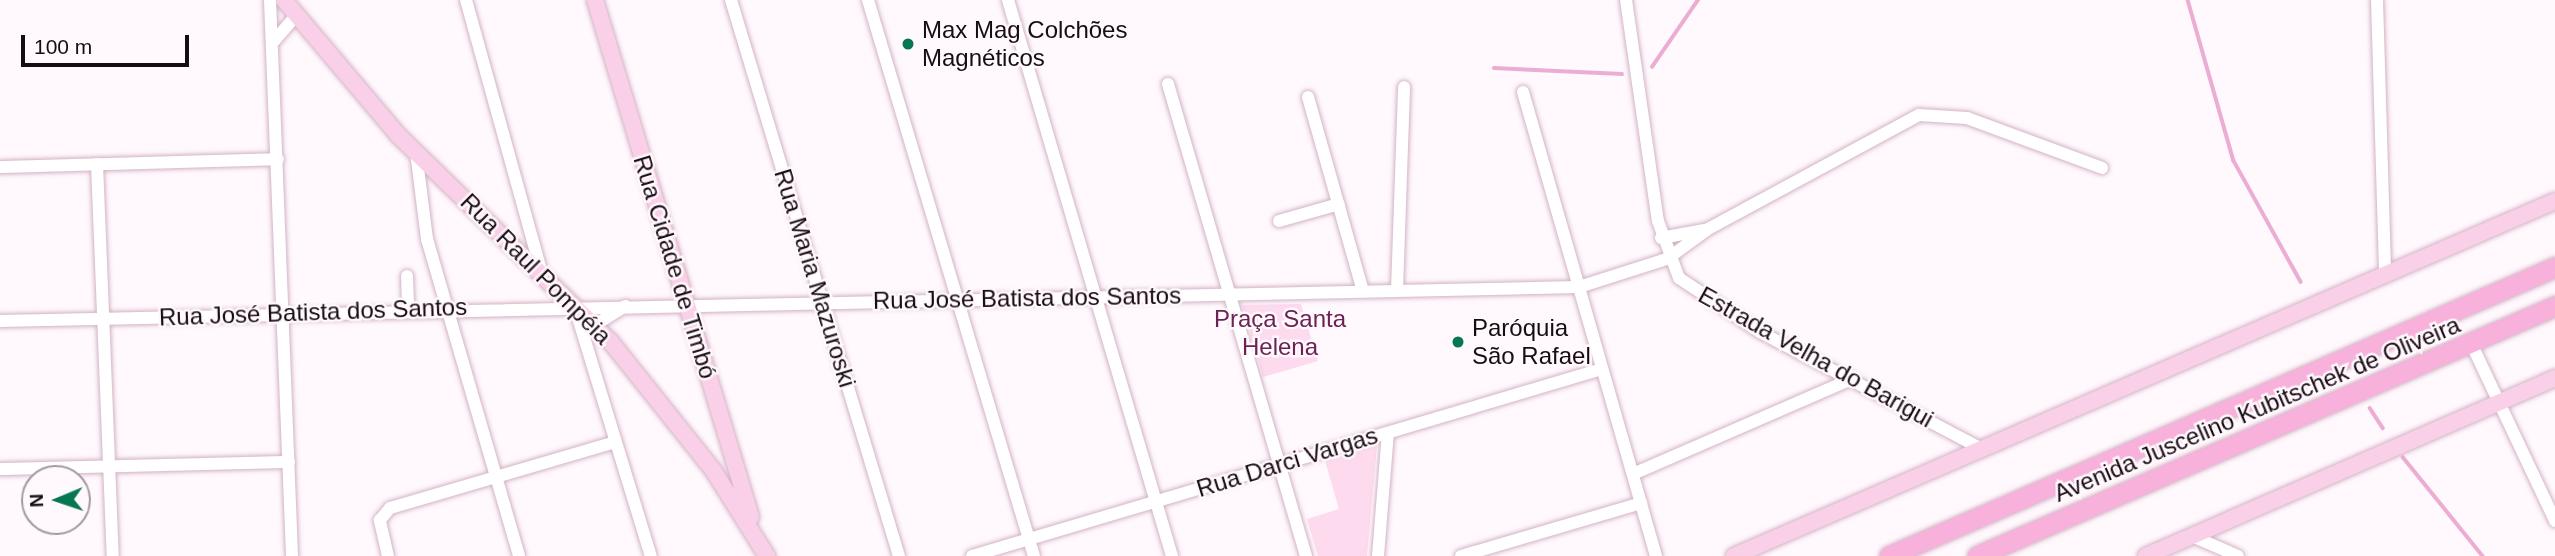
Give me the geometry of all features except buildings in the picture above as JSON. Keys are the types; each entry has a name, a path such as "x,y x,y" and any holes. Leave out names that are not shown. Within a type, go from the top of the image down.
{"highway":[{"path":"1889,556 2555,267"},
{"name":"Avenida Juscelino Kubitschek de Oliveira","path":"1977,556 2555,306"}],"main road":[{"name":"Rua Raul Pompéia","path":"284,0 416,152 595,325 716,475 767,556"},
{"name":"Rua Cidade de Timbó","path":"594,0 755,534"},
{"path":"1734,556 2555,201"},
{"path":"2146,556 2555,378"},
{"path":"724,432 716,475 730,482 739,475"}],"street":[{"path":"270,0 274,41 292,556"},
{"path":"466,0 542,274"},
{"name":"Rua Maria Mazuroski","path":"731,0 899,556"},
{"path":"868,0 1034,556"},
{"path":"1008,0 1172,556"},
{"name":"Estrada Velha do Barigui","path":"1626,0 1661,238 1667,259 1695,291 1984,450"},
{"path":"2377,0 2385,275"},
{"path":"274,41 296,16"},
{"path":"1168,84 1306,556"},
{"path":"1397,290 1404,87"},
{"path":"1523,92 1656,556"},
{"path":"1308,97 1363,291"},
{"name":"Rua José Batista dos Santos","path":"0,321 574,304 687,305 1579,287 1667,259 1708,229 1905,120 1931,113 1968,118 2102,168"},
{"path":"416,152 424,222 519,556"},
{"path":"0,167 278,159"},
{"path":"97,164 113,556"},
{"path":"1279,221 1339,204"},
{"name":"Rua José Batista dos Santos","path":"1661,238 1708,229"},
{"path":"407,276 408,309"},
{"path":"574,304 651,556"},
{"path":"595,325 626,306"},
{"path":"2471,343 2501,401 2555,521"},
{"name":"Rua Darci Vargas","path":"972,556 1602,369"},
{"path":"1633,474 1852,379"},
{"path":"1378,556 1388,433"},
{"path":"388,556 381,515 496,477 616,442"},
{"path":"0,469 289,462"},
{"path":"1461,556 1641,503"},
{"path":"2192,536 2238,556"}],"green space":[{"name":"Praça Santa Helena","path":"1301,304 1318,361 1263,377 1242,305"},
{"path":"1377,445 1367,556 1318,556 1307,519 1339,509 1325,461"}],"waterway":[{"path":"1652,67 1698,0"},
{"path":"2188,0 2234,161 2301,282"},
{"path":"1494,68 1622,74"},
{"path":"2370,408 2383,428"},
{"path":"2403,457 2483,556"}],"place":[{"name":"Max Mag Colchões Magnéticos","path":"908,44"},
{"name":"Paróquia São Rafael","path":"1458,342"}]}
